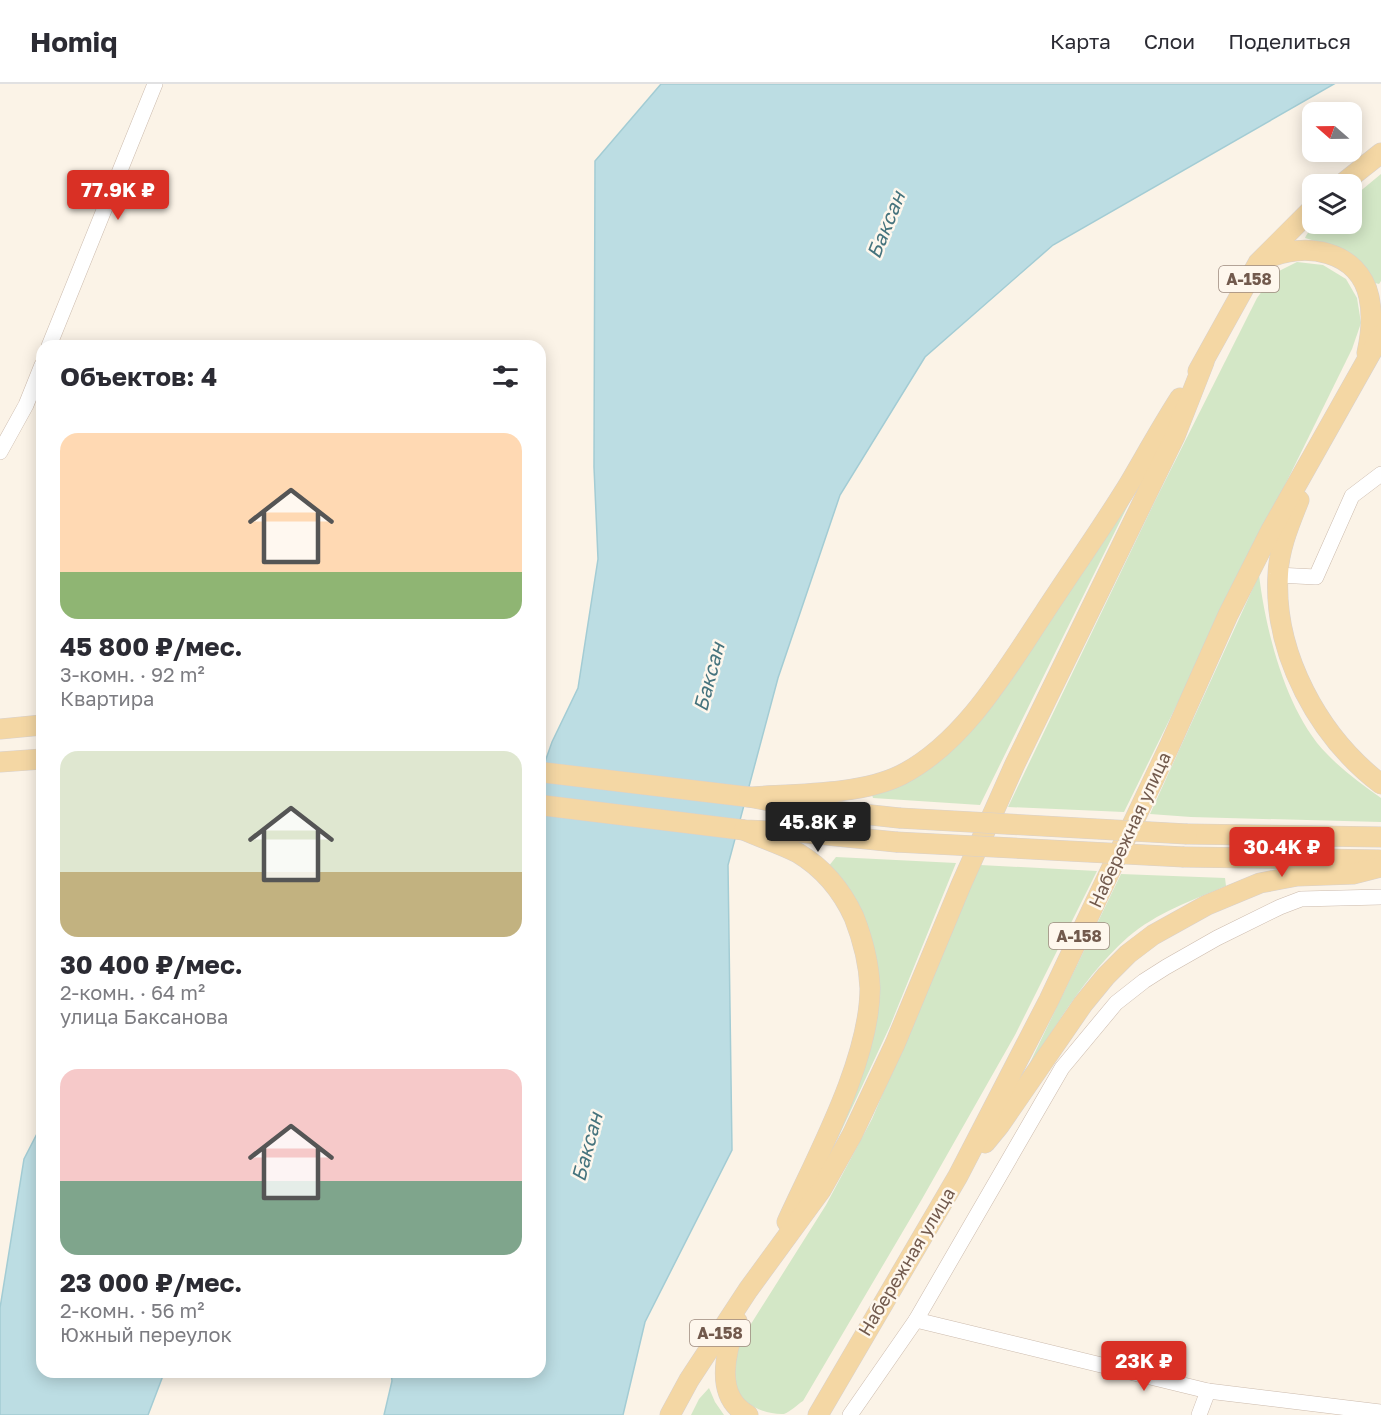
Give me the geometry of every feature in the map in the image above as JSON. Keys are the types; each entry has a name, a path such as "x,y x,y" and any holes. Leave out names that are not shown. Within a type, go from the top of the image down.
{"main road":[{"path":"1355,174 1381,153"},
{"name":"А-158","path":"670,1415 689,1380 748,1290 821,1190 852,1135 895,1044 961,885 1015,764 1175,436 1204,362 1258,263 1302,219"},
{"path":"1258,263 1278,253 1297,249 1333,254 1349,264 1362,279 1370,304 1370,339 1364,368"},
{"name":"Набережная улица","path":"818,1415 958,1176 1049,1000 1170,747 1228,615 1270,532 1381,335"},
{"path":"749,797 833,791 867,785 898,776 925,761 950,739 975,710 1024,643 1129,484 1204,362"},
{"path":"1320,446 1282,549 1278,575 1279,608 1285,641 1304,691 1318,719 1356,764 1381,784"},
{"path":"0,729 36,726"},
{"path":"0,762 36,759"},
{"path":"546,773 899,818 1187,834 1381,837"},
{"path":"546,807 744,830 797,832 896,842 1184,857 1381,861"},
{"path":"744,830 798,854 824,873 836,887 849,906 859,930 867,958 870,989 866,1019 852,1071 830,1129 773,1253"},
{"path":"958,1176 999,1126 1083,1004 1128,954 1153,935 1207,905 1260,883 1297,876 1353,874 1381,867"},
{"path":"748,1290 728,1345 725,1365 726,1383 733,1400 748,1415"},
{"path":"806,1415 827,1398"}],"street":[{"path":"52,340 155,84"},
{"path":"0,452 26,405 36,380"},
{"path":"1278,575 1316,577 1352,496 1381,474"},
{"path":"850,1415 916,1320 1062,1068 1116,1003 1144,981 1217,938 1301,898 1381,897"},
{"path":"916,1320 1208,1391 1381,1412"},
{"path":"1199,1415 1208,1391"}],"green space":[{"path":"1381,174 1381,281 1379,284 1375,283 1360,262 1346,251 1305,238 1308,234 1362,234 1362,190"},
{"path":"1297,262 1323,265 1346,279 1357,298 1361,323 1352,349 1124,812 1008,807 1155,501 1257,298 1275,273"},
{"path":"1137,487 980,805 873,798 871,792 930,769"},
{"path":"1259,575 1273,646 1289,694 1313,737 1327,754 1353,778 1381,798 1381,822 1150,814"},
{"path":"836,857 956,863 890,1026 837,1140 835,1138 876,1012 828,867"},
{"path":"980,865 1097,871 1015,1035 803,1401 784,1414 760,1410 746,1402 733,1383 731,1367 739,1343 826,1205 872,1119"},
{"path":"1121,874 1225,878 1226,886 1163,914 1128,937 1085,984 1025,1073"},
{"path":"709,1388 724,1415 691,1415 699,1399"}],"water":[{"name":"Баксан","path":"661,84 1334,84 1053,245 925,357 840,495 778,678 728,865 732,1150 645,1322 623,1415 384,1415 392,1378 546,1378 546,759 578,688 598,559 594,467 595,161"},
{"path":"36,1136 36,1378 162,1378 148,1415 0,1415 0,1308 24,1159"}]}
